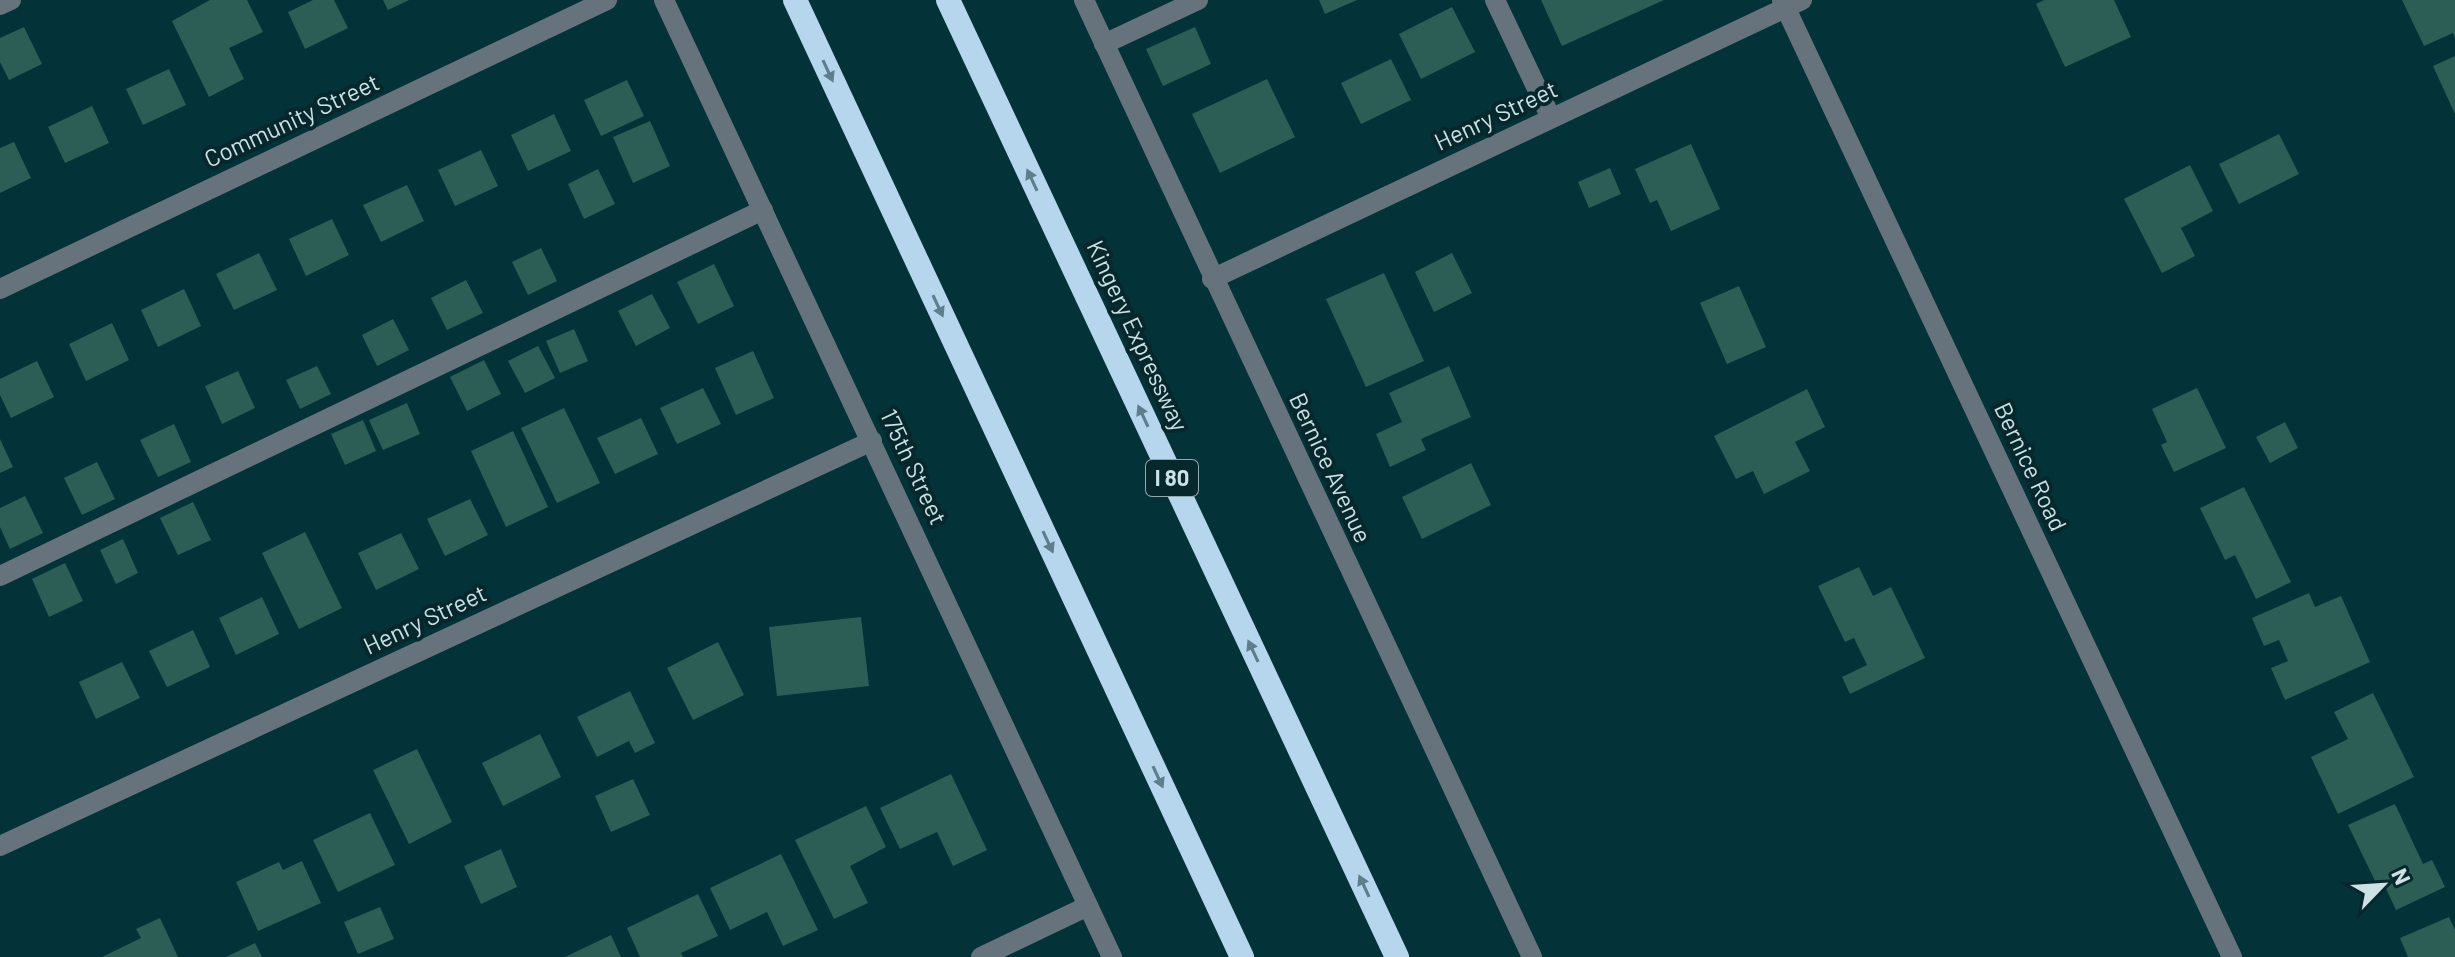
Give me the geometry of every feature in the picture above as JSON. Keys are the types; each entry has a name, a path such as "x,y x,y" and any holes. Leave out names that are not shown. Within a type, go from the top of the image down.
{"highway":[{"path":"795,0 1242,957"},
{"name":"Kingery Expressway","path":"948,0 1397,957"}],"street":[{"path":"0,5 11,0"},
{"name":"Community Street","path":"0,289 607,0"},
{"name":"175th Street","path":"664,0 1112,957"},
{"name":"Bernice Avenue","path":"1084,0 1532,957"},
{"path":"1104,44 1198,0"},
{"path":"1495,0 1551,118"},
{"name":"Henry Street","path":"1212,279 1790,3"},
{"name":"Bernice Road","path":"1790,3 2232,957"},
{"path":"0,576 763,210"},
{"name":"Henry Street","path":"0,846 872,441"},
{"path":"981,957 1088,906"}],"building":[{"path":"210,0 247,0 263,32 229,48 244,79 209,97 172,21"},
{"path":"313,0 334,0 348,28 305,49 288,12"},
{"path":"383,0 409,0 388,10"},
{"path":"1319,0 1357,0 1325,14"},
{"path":"1541,0 1664,0 1562,46"},
{"path":"2044,0 2114,0 2131,37 2065,67 2036,4"},
{"path":"2402,0 2455,0 2455,38 2453,33 2424,46"},
{"path":"1452,7 1475,52 1421,79 1399,34"},
{"path":"24,27 42,64 9,80 0,62 0,38"},
{"path":"1195,27 1211,64 1163,86 1146,49"},
{"path":"2455,56 2455,114 2433,66"},
{"path":"1391,59 1411,100 1361,124 1341,83"},
{"path":"169,69 186,105 143,125 126,89"},
{"path":"1267,79 1295,137 1220,173 1192,114"},
{"path":"627,80 644,116 601,136 584,100"},
{"path":"92,106 109,143 65,163 48,127"},
{"path":"554,114 571,151 528,171 511,135"},
{"path":"650,121 670,166 633,183 613,137"},
{"path":"2279,134 2299,174 2239,204 2219,164"},
{"path":"14,142 31,178 0,193 0,148"},
{"path":"1691,144 1720,209 1671,231 1657,200 1650,203 1635,169"},
{"path":"481,150 498,186 455,206 438,170"},
{"path":"2190,165 2213,211 2181,228 2195,256 2162,273 2124,199"},
{"path":"1610,168 1621,194 1589,208 1578,182"},
{"path":"598,169 615,204 584,219 568,184"},
{"path":"407,185 424,221 381,242 363,205"},
{"path":"332,219 349,255 306,276 289,239"},
{"path":"541,248 557,281 528,295 512,262"},
{"path":"259,253 277,290 234,310 216,274"},
{"path":"1452,253 1472,293 1434,312 1415,272"},
{"path":"714,264 734,306 698,324 677,282"},
{"path":"1384,273 1424,361 1366,387 1326,299"},
{"path":"466,280 483,313 447,330 431,298"},
{"path":"1739,286 1766,347 1727,364 1700,303"},
{"path":"184,289 201,326 158,347 141,310"},
{"path":"652,294 670,328 636,346 618,311"},
{"path":"393,319 409,350 377,366 362,335"},
{"path":"112,323 129,360 86,381 69,344"},
{"path":"574,329 588,361 560,373 546,341"},
{"path":"538,346 555,378 525,393 508,361"},
{"path":"753,351 774,398 736,415 715,368"},
{"path":"484,360 501,394 467,411 450,377"},
{"path":"37,361 54,397 11,418 0,395 0,379"},
{"path":"317,366 331,394 300,409 286,380"},
{"path":"1449,366 1471,417 1421,439 1426,450 1390,467 1376,434 1402,422 1389,393"},
{"path":"238,371 255,408 222,424 205,386"},
{"path":"703,388 721,424 677,444 660,408"},
{"path":"2197,388 2226,448 2174,472 2161,445 2167,442 2152,409"},
{"path":"1807,389 1825,427 1795,442 1810,471 1764,494 1753,471 1736,479 1714,436"},
{"path":"407,403 420,434 383,450 369,420"},
{"path":"564,408 600,483 557,503 521,428"},
{"path":"641,418 658,454 615,474 597,438"},
{"path":"363,420 376,451 345,465 331,434"},
{"path":"2285,422 2298,448 2270,463 2256,437"},
{"path":"174,424 191,462 158,477 140,440"},
{"path":"513,431 548,507 506,527 471,451"},
{"path":"0,439 13,467 0,473"},
{"path":"97,462 115,499 82,515 64,478"},
{"path":"1471,463 1491,505 1422,539 1402,497"},
{"path":"2244,487 2291,582 2256,599 2235,555 2225,560 2200,508"},
{"path":"25,496 43,533 10,549 0,527 0,508"},
{"path":"470,499 488,535 445,556 427,519"},
{"path":"193,502 211,540 178,555 160,518"},
{"path":"305,532 342,608 299,629 262,553"},
{"path":"401,533 419,569 376,590 358,553"},
{"path":"123,539 138,573 116,584 100,550"},
{"path":"65,563 83,601 49,617 32,579"},
{"path":"1859,567 1873,596 1891,587 1925,658 1850,694 1842,677 1867,665 1854,638 1845,642 1818,586"},
{"path":"2309,593 2315,607 2341,596 2370,662 2285,700 2271,668 2288,661 2279,640 2264,646 2252,618"},
{"path":"262,597 279,634 236,655 219,618"},
{"path":"861,617 869,686 777,696 769,627"},
{"path":"193,630 210,667 167,687 149,651"},
{"path":"718,642 744,695 693,720 667,668"},
{"path":"122,662 140,698 96,719 79,682"},
{"path":"630,691 655,743 635,753 629,741 597,757 577,717"},
{"path":"2373,693 2414,777 2338,814 2311,757 2348,739 2334,712"},
{"path":"540,734 561,777 503,806 482,763"},
{"path":"417,749 452,822 409,844 373,770"},
{"path":"951,774 987,850 953,866 937,832 900,849 880,808"},
{"path":"633,779 650,815 611,832 595,796"},
{"path":"2395,804 2423,864 2432,860 2445,887 2396,910 2382,880 2376,883 2348,825"},
{"path":"866,806 886,847 850,866 868,903 834,919 795,840"},
{"path":"370,813 395,865 338,892 313,840"},
{"path":"501,849 517,887 481,904 464,866"},
{"path":"781,854 818,930 783,946 767,912 730,930 710,888"},
{"path":"302,861 321,903 258,931 236,882 279,862 283,870"},
{"path":"698,894 718,936 681,953 683,957 640,957 627,928"},
{"path":"380,907 394,939 358,954 344,922"},
{"path":"2449,917 2455,930 2455,957 2408,957 2400,938"},
{"path":"160,918 178,957 102,957 141,938 136,929"},
{"path":"611,935 621,957 565,957"},
{"path":"255,943 262,957 226,957"}]}
